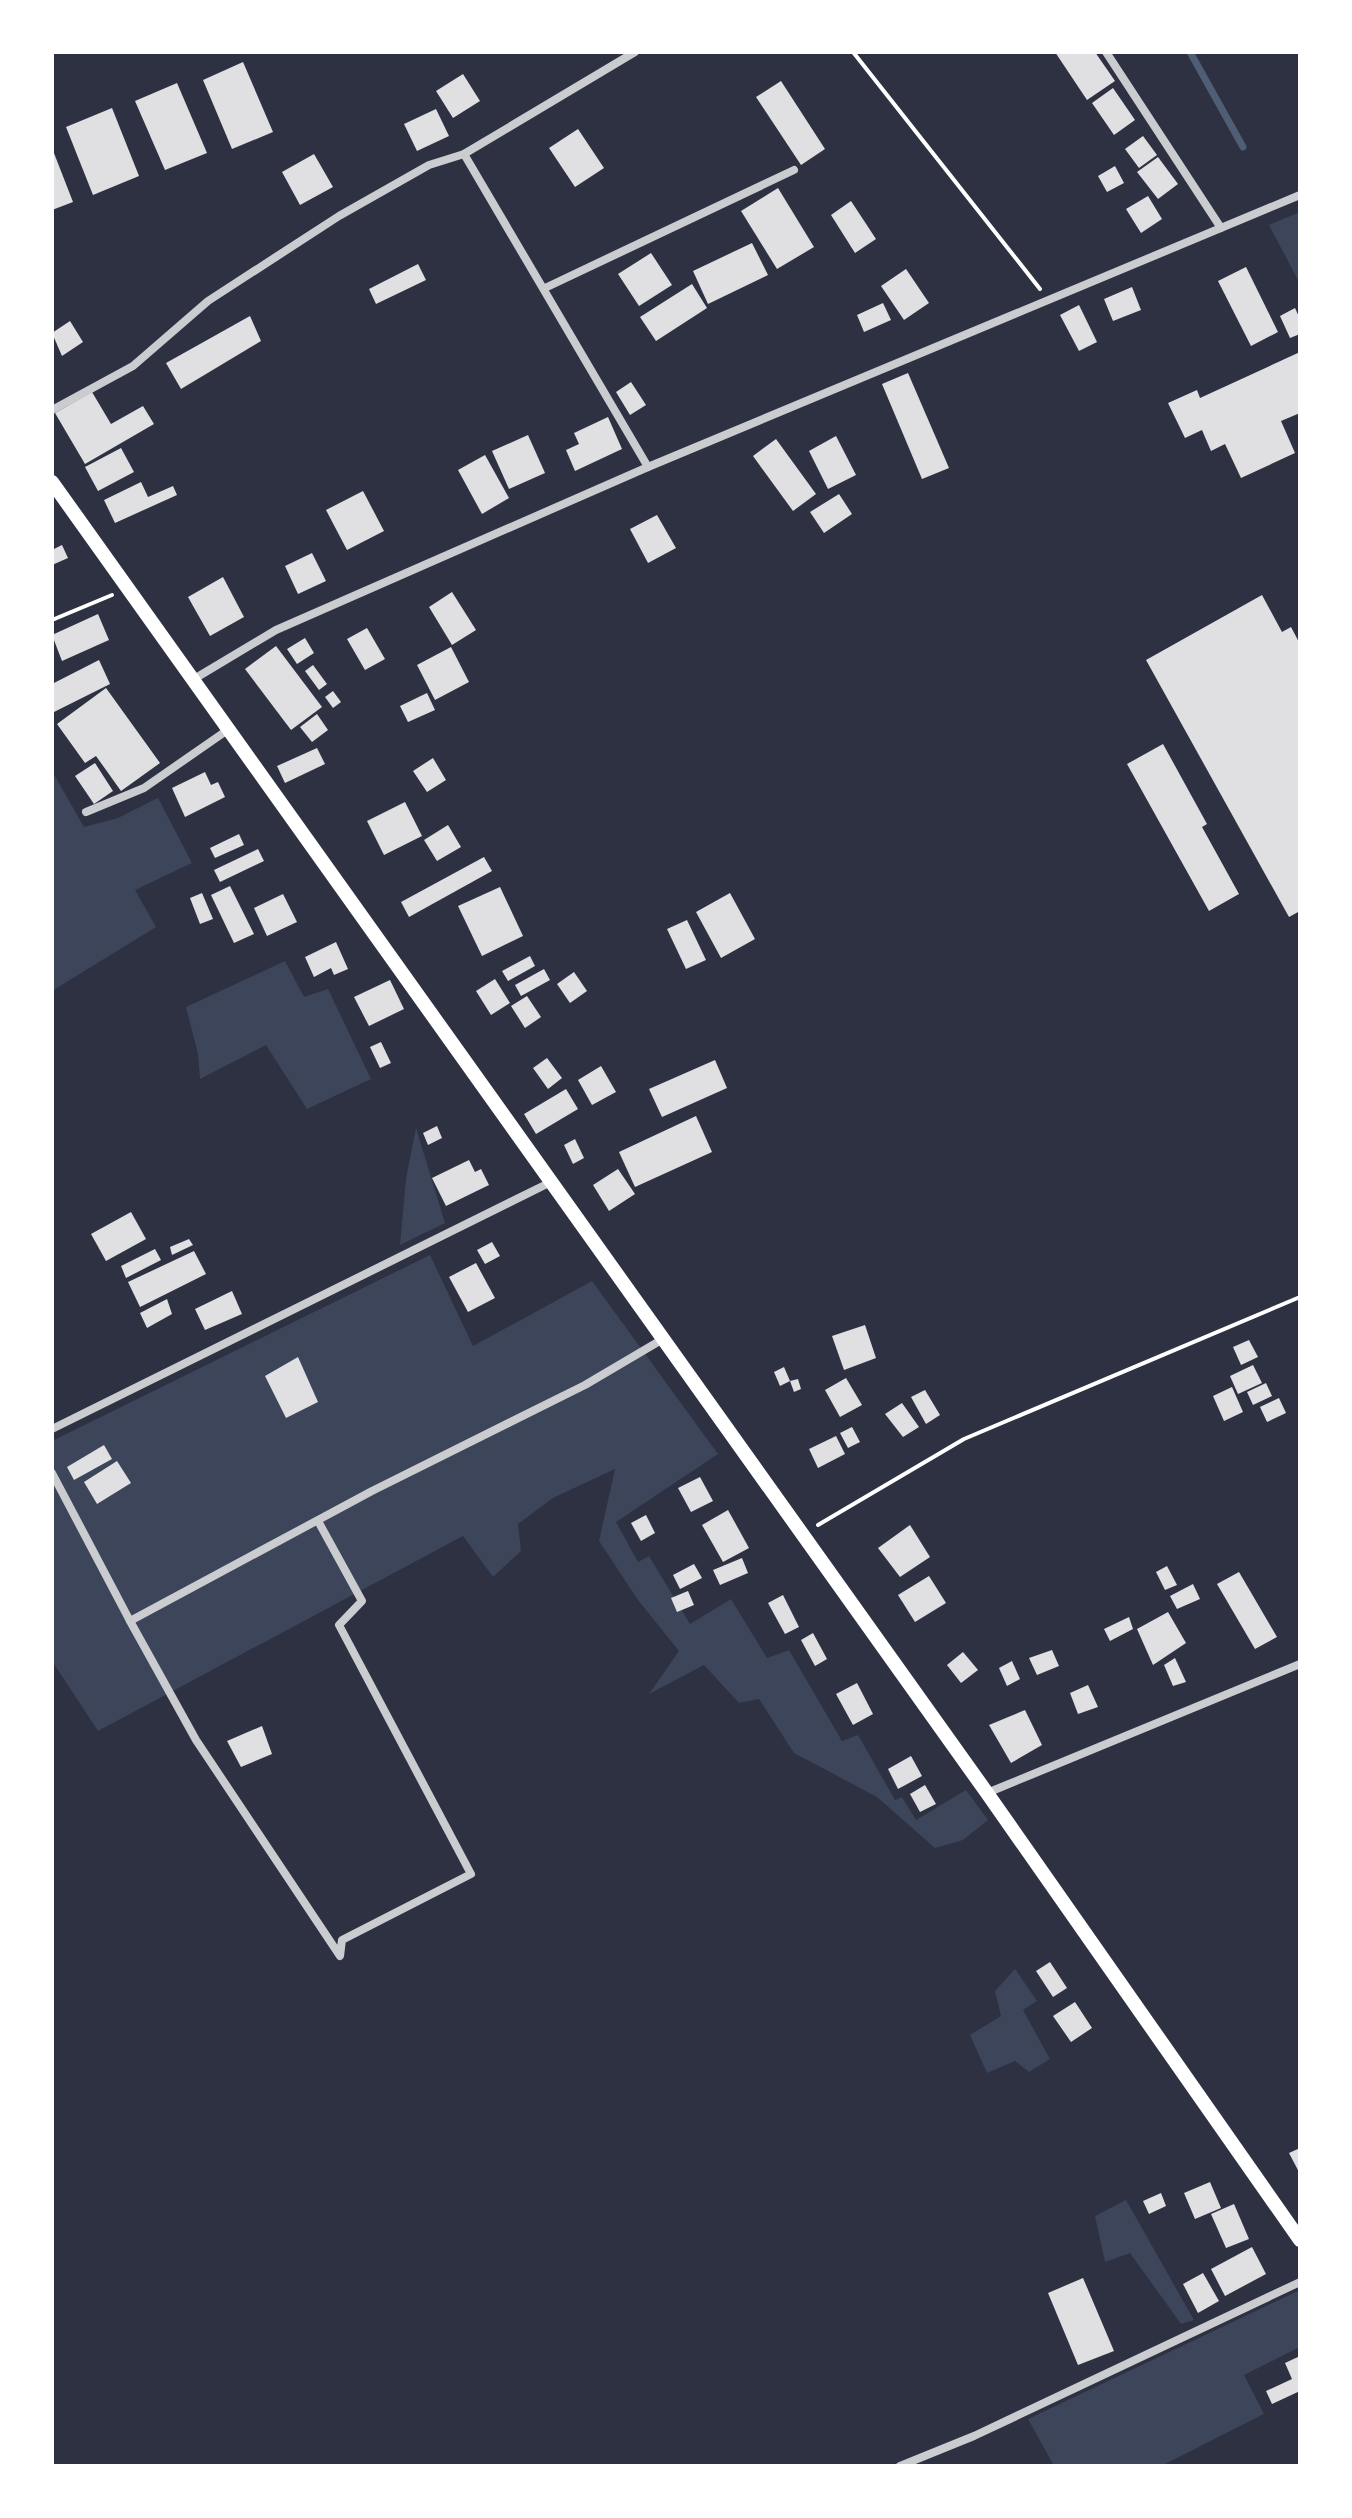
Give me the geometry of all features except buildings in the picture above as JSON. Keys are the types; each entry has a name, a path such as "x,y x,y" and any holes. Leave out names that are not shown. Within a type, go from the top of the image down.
{"main road":[{"path":"52,482 987,1793 1300,2240"}],"street":[{"path":"52,410 133,366 208,301 339,216 429,165 464,154 635,52"},
{"path":"1106,52 1221,228"},
{"path":"464,154 648,467"},
{"path":"545,288 794,170"},
{"path":"194,679 276,630 648,467 1300,195"},
{"path":"86,812 144,788 229,729"},
{"path":"52,1429 551,1182"},
{"path":"130,1621 318,1521 531,1414 663,1339"},
{"path":"52,1473 196,1740 340,1956 342,1940 471,1874 339,1625 362,1601 318,1521"},
{"path":"987,1793 1300,1664"},
{"path":"900,2466 974,2436 1300,2282"}],"path":[{"path":"853,52 1048,300"},
{"path":"52,620 129,588"},
{"path":"802,1535 964,1439 1300,1297"}],"shaded area":[{"path":"1300,212 1300,284 1269,225"},
{"path":"52,771 84,827 118,818 158,798 192,863 135,890 156,927 52,991"},
{"path":"285,961 304,997 328,989 371,1079 307,1109 266,1045 200,1079 198,1054 186,1007"},
{"path":"416,1128 445,1223 400,1245 406,1178"},
{"path":"430,1255 473,1346 592,1281 718,1454 616,1522 638,1562 649,1556 690,1624 731,1599 767,1658 789,1650 842,1741 858,1735 895,1800 902,1797 916,1820 966,1790 988,1820 963,1840 935,1848 877,1797 794,1753 759,1699 739,1703 704,1665 649,1694 679,1651 638,1600 599,1541 615,1469 553,1498 518,1524 521,1551 493,1577 463,1536 98,1731 52,1661 52,1441"},
{"path":"1015,1969 1037,2001 1023,2010 1050,2059 1029,2072 1015,2061 987,2073 970,2035 1001,2016 995,1991"},
{"path":"1126,2200 1194,2320 1181,2324 1130,2253 1105,2262 1095,2216"},
{"path":"1300,2290 1300,2347 1244,2375 1264,2414 1161,2466 1054,2466 1028,2419"}],"waterway":[{"path":"1190,52 1243,147"}]}
